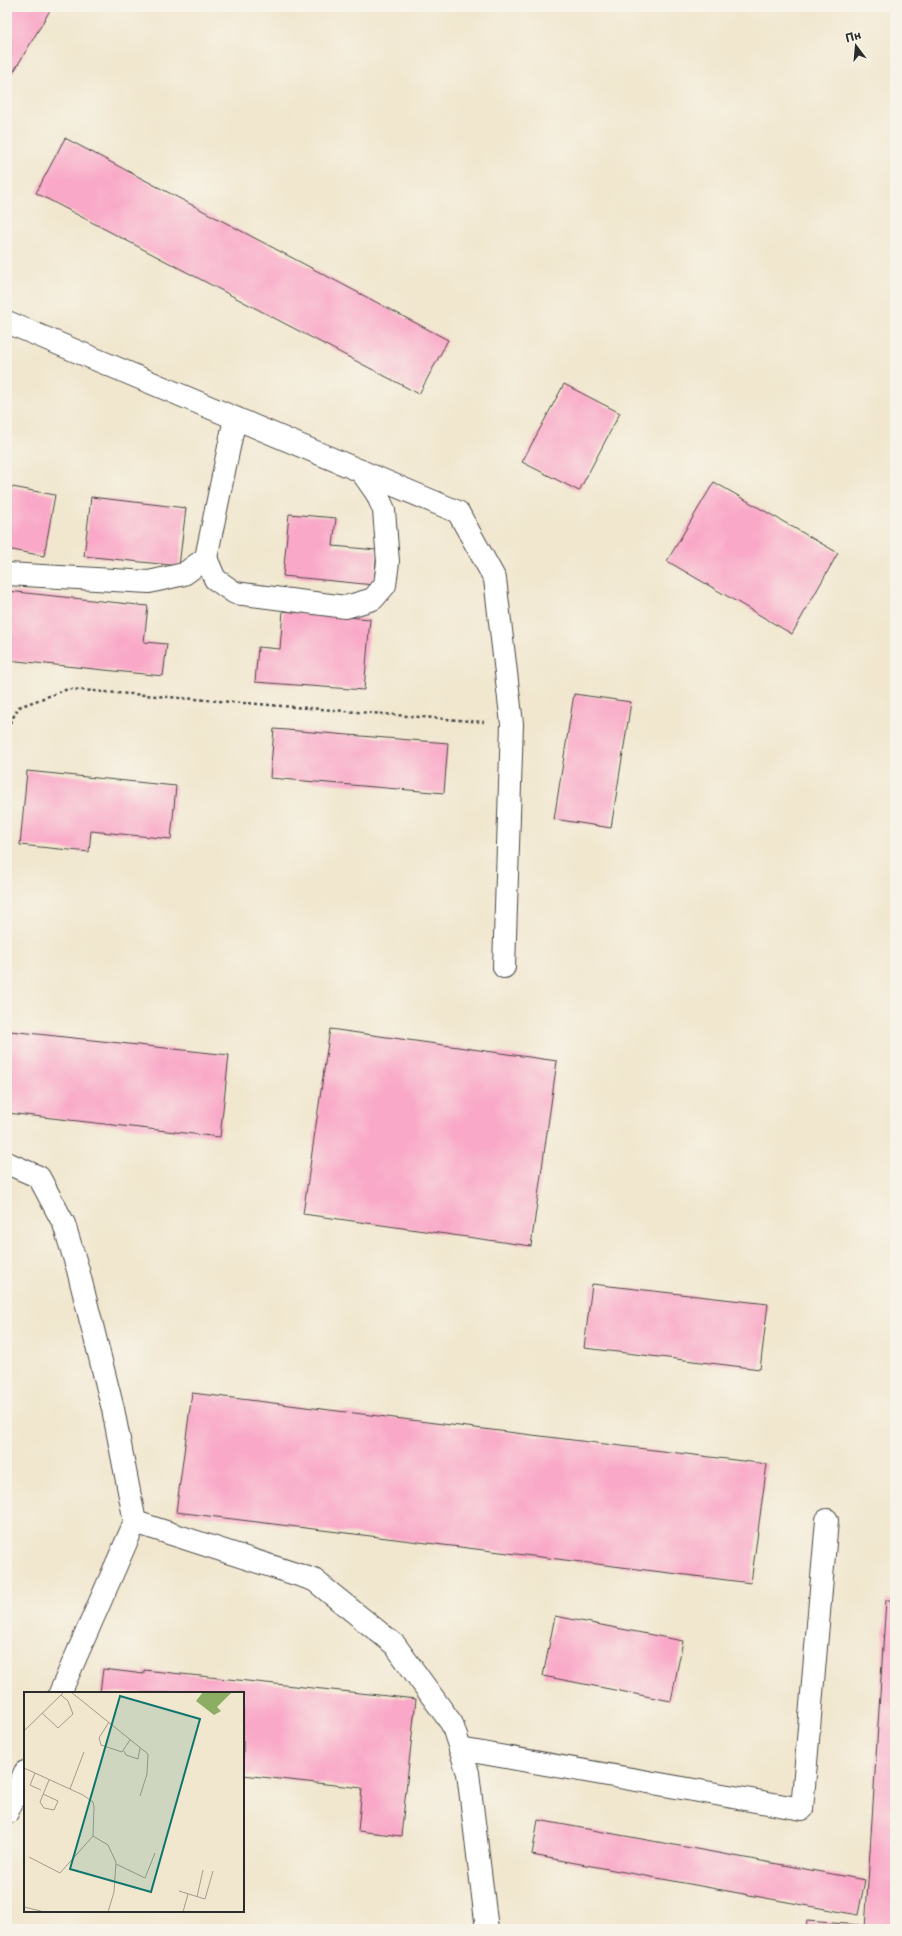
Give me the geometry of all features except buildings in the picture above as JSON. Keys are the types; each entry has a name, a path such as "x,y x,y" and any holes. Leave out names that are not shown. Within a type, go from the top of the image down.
{"lane":[{"path":"7,322 458,512 495,579 512,724 504,967"},
{"path":"235,418 206,558 216,579 235,592 346,607 373,599 386,584 388,562 384,510 377,494 361,471"},
{"path":"7,574 150,582 184,574 206,558"},
{"path":"7,1164 39,1178 64,1224 78,1270 112,1409 134,1522 60,1692"},
{"path":"460,1749 802,1809 827,1520"},
{"path":"134,1522 314,1580 395,1645 452,1724 468,1773 487,1929"},
{"path":"7,1813 24,1774"}],"path":[{"path":"7,728 19,707 68,689 512,724"}]}
